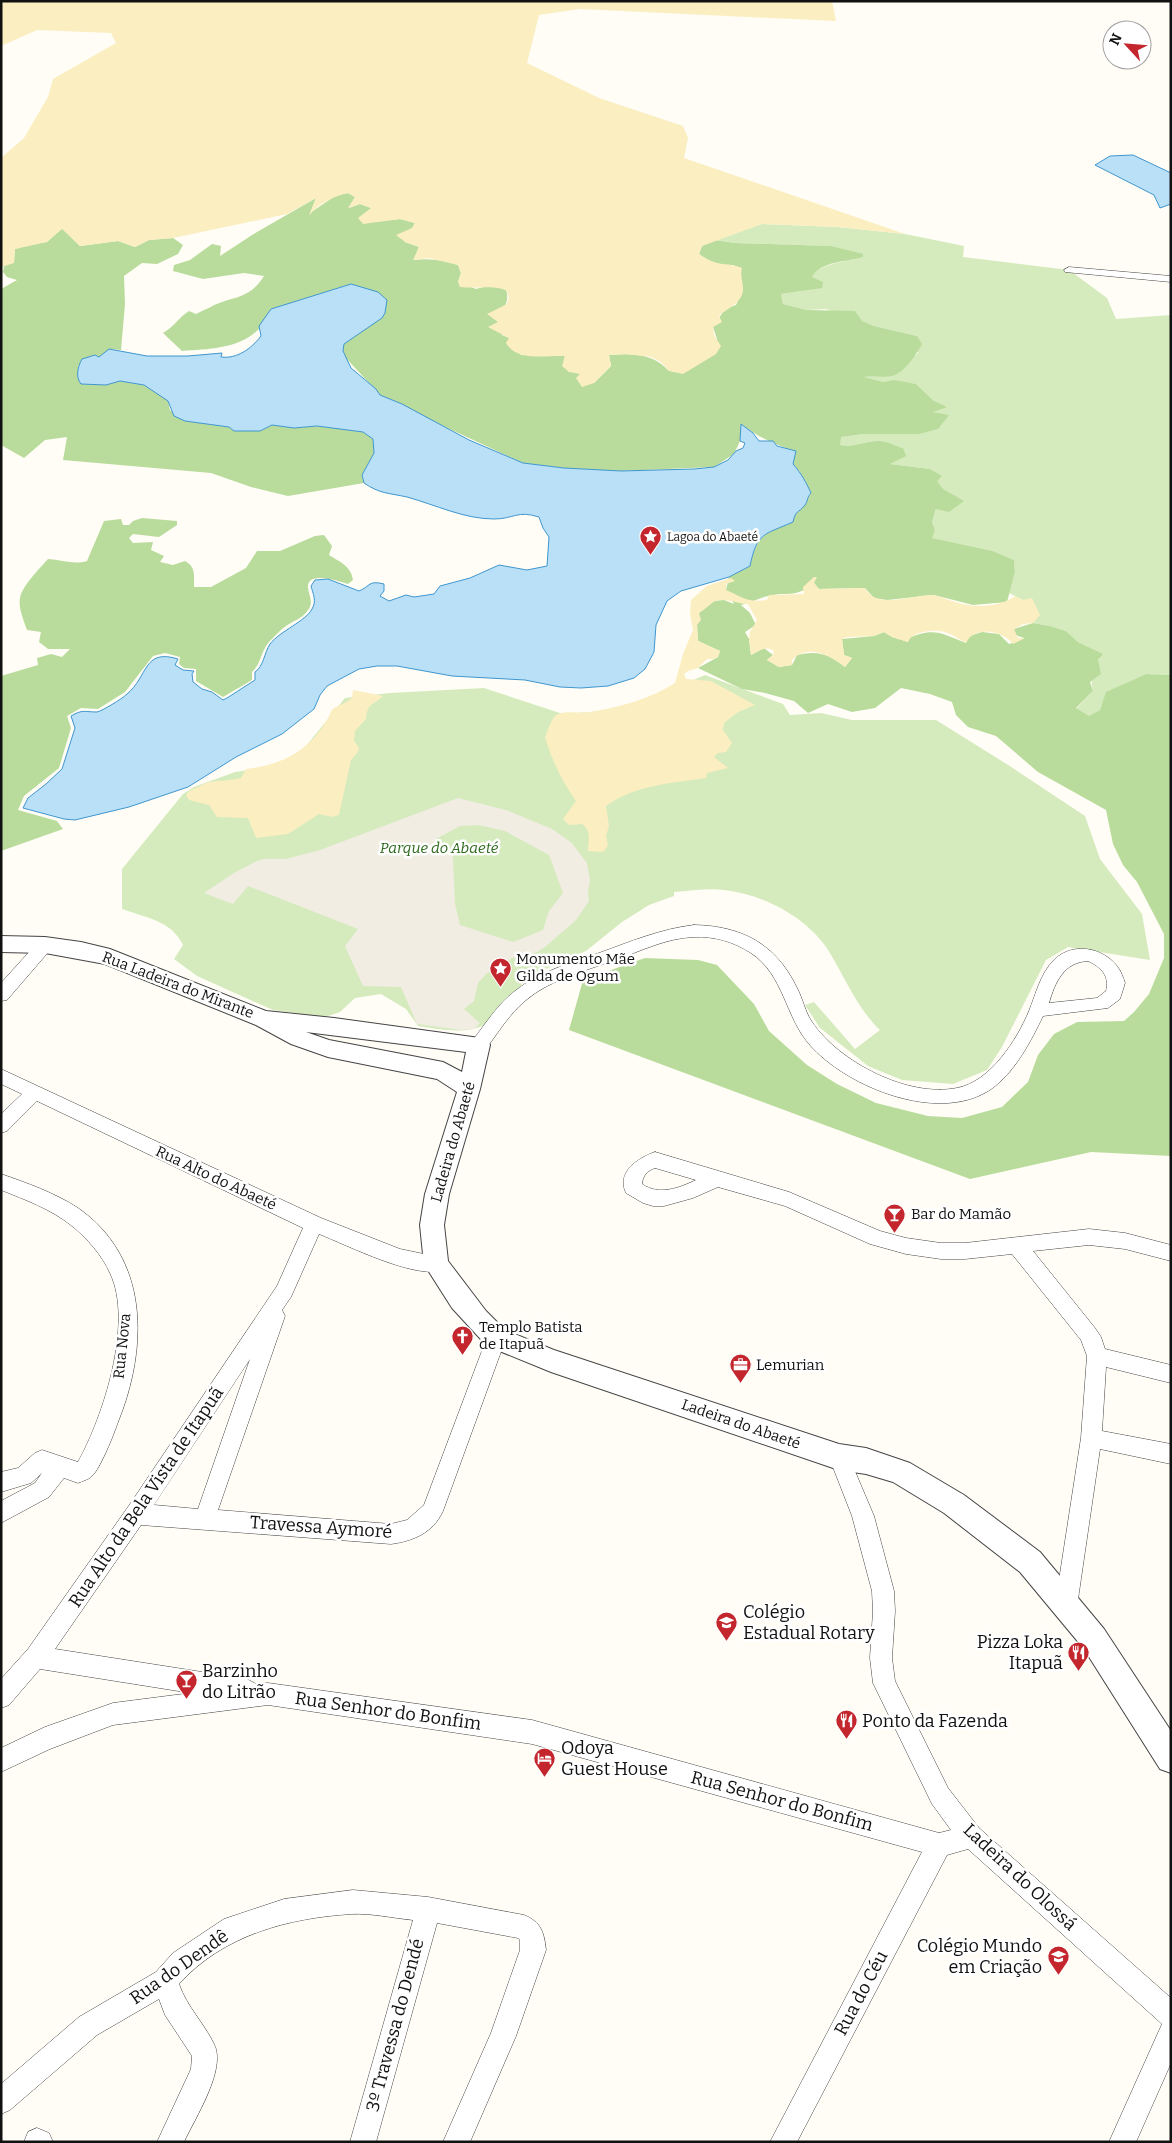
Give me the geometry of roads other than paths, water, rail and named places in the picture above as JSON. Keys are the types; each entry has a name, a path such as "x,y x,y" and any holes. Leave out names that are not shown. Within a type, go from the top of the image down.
{"street":[{"path":"1069,270 1166,279 1171,293"},
{"name":"Ladeira do Abaeté","path":"1038,1011 1102,1004 1114,996 1118,985 1114,971 1102,960 1084,955 1066,958 1054,969 1038,1011 1011,1059 996,1077 977,1090 954,1096 926,1096 901,1090 858,1072 822,1046 804,1025 791,991 773,962 758,948 736,937 712,931 682,931 660,936 547,980 511,1004 479,1045 461,1082 432,1225 436,1264 461,1300 496,1338 586,1373 839,1457 866,1461 900,1472 954,1504 1030,1562 1094,1639 1171,1758"},
{"name":"Rua Ladeira do Mirante","path":"1,944 45,945 81,950 110,957 264,1019 299,1038 328,1048 430,1067 461,1082"},
{"path":"1,994 45,945"},
{"name":"Rua Ladeira do Mirante","path":"264,1019 479,1045"},
{"path":"328,1048 334,1026"},
{"name":"Rua Alto do Abaeté","path":"1,1076 314,1224 398,1257 415,1262 436,1264"},
{"path":"1,1126 35,1092"},
{"path":"720,1178 789,1200 877,1238 906,1246 941,1251 965,1251 1016,1244 1090,1238 1125,1240 1171,1254"},
{"name":"Rua Nova","path":"1,1182 52,1203 79,1220 100,1242 120,1275 128,1314 116,1401 85,1469 70,1469 42,1490 1,1514"},
{"name":"Rua Alto da Bela Vista de Itapuã","path":"205,1518 284,1291 314,1224"},
{"path":"1016,1244 1088,1334 1094,1343 1097,1356 1090,1438 1066,1606"},
{"name":"Rua Alto da Bela Vista de Itapuã","path":"1,1697 36,1657 136,1514 284,1291"},
{"name":"Travessa Aymoré","path":"136,1514 391,1534 409,1531 421,1525 432,1511 496,1338"},
{"path":"1097,1356 1171,1374"},
{"path":"1090,1438 1171,1454"},
{"name":"Ladeira do Olossá","path":"839,1457 863,1516 883,1591 884,1611 881,1658 884,1683 940,1796 971,1836 1171,2015"},
{"path":"1,1482 24,1476 42,1460 70,1469"},
{"name":"Rua Senhor do Bonfim","path":"36,1657 268,1694 532,1732 939,1844 971,1836"},
{"name":"Rua Senhor do Bonfim","path":"1,1760 45,1738 113,1714 268,1694"},
{"name":"Rua do Céu","path":"783,2142 939,1844"},
{"name":"Rua do Dendê","path":"1,2101 88,2026 165,1981 182,1962 233,1928 284,1911 353,1902 428,1909 524,1927 532,1935 533,1950 503,2036 456,2142"},
{"name":"3º Travessa do Dendé","path":"363,2142 428,1909"},
{"path":"165,1981 174,2006 205,2053 206,2062 170,2142"},
{"path":"1122,2142 1171,2033"}],"water":[{"path":"1133,155 1171,173 1171,204 1160,208 1154,195 1095,165 1110,156"},
{"name":"Lagoa do Abaeté","path":"351,284 378,292 387,300 385,313 382,318 344,344 343,351 351,368 376,389 380,395 402,404 469,440 523,463 564,468 621,471 694,469 714,467 728,460 736,451 743,448 745,443 740,441 741,424 753,433 759,441 773,441 777,446 796,451 793,464 811,493 805,505 796,513 793,522 763,536 756,547 750,566 729,577 681,591 667,601 656,625 654,652 645,669 634,678 608,686 581,688 560,687 525,680 452,676 397,666 377,666 359,669 327,686 320,695 314,709 282,734 236,757 188,787 129,807 75,820 23,808 28,798 62,769 75,728 71,716 81,712 100,711 121,699 134,687 147,666 158,657 178,659 175,665 183,670 194,671 192,674 193,682 223,700 227,698 255,680 255,672 274,639 299,622 312,609 314,598 311,586 315,580 328,579 359,591 372,583 384,584 384,591 380,596 389,601 406,595 414,597 434,594 440,586 470,578 499,565 527,570 547,566 549,537 539,517 526,514 501,519 472,517 407,497 380,491 364,483 362,475 374,453 373,439 363,432 317,426 294,428 272,425 260,431 234,431 229,427 185,421 174,416 168,401 144,385 120,381 106,385 81,384 79,381 78,368 82,359 95,355 99,357 109,349 147,356 188,356 222,353 221,357 238,355 253,345 261,336 259,326 271,309"}],"place":[{"name":"Lagoa do Abaeté","path":"651,556"},
{"name":"Monumento Mãe Gilda de Ogum","path":"500,987"},
{"name":"Bar do Mamão","path":"895,1233"},
{"name":"Templo Batista de Itapuã","path":"463,1355"},
{"name":"Lemurian","path":"740,1384"},
{"name":"Colégio Estadual Rotary","path":"727,1641"},
{"name":"Pizza Loka Itapuã","path":"1079,1671"},
{"name":"Barzinho do Litrão","path":"186,1700"},
{"name":"Ponto da Fazenda","path":"846,1740"},
{"name":"Odoya Guest House","path":"545,1777"},
{"name":"Colégio Mundo em Criação","path":"1058,1975"}],"park label":[{"name":"Parque do Abaeté","path":"439,848"}]}
